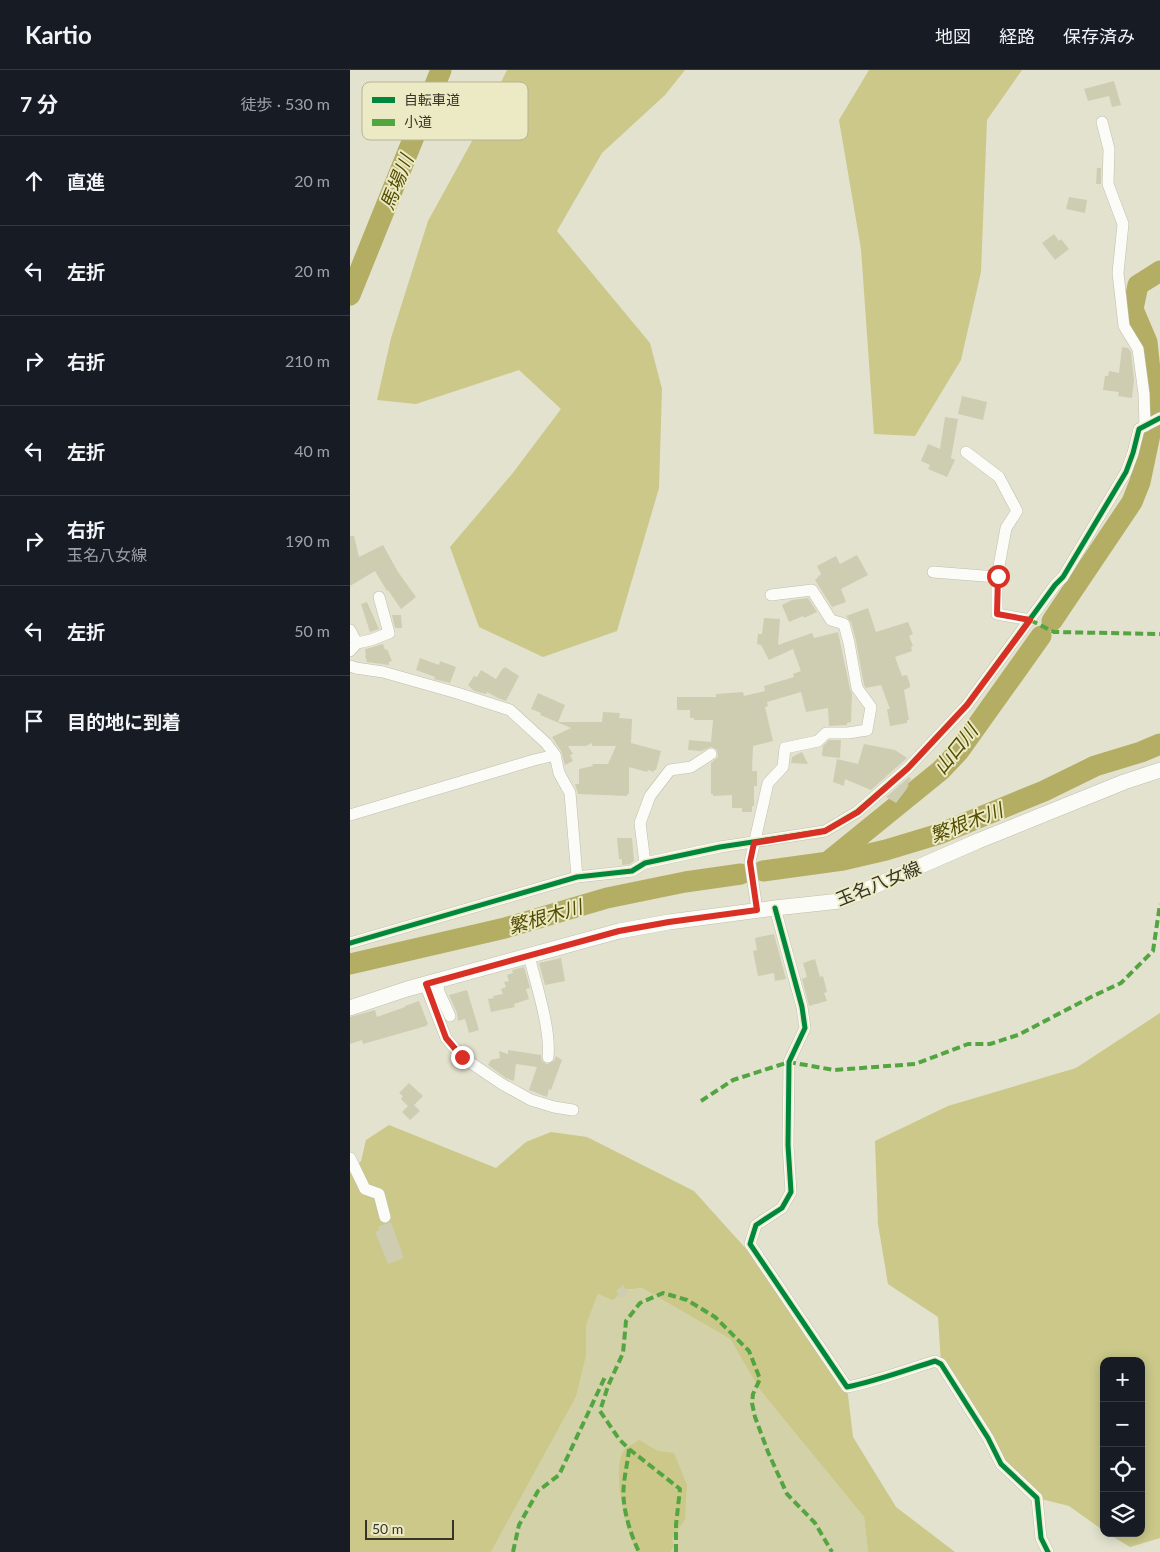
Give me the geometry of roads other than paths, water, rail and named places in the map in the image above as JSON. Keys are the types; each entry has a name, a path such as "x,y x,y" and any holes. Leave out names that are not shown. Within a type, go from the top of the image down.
{"main road":[{"name":"玉名八女線","path":"350,1008 431,983 619,931 757,910 840,901 978,841 1124,782 1160,770"}],"street":[{"path":"1102,122 1109,149 1108,184 1123,224 1118,273 1124,326 1138,349 1144,394 1145,426"},
{"path":"350,943 577,877 632,871 645,863 720,847 825,831 858,812 908,768 967,705 1055,585 1063,577 1126,472 1139,429 1160,418"},
{"path":"966,452 1000,477 1017,511 1006,528 998,576 997,614 1030,620"},
{"path":"933,572 998,576"},
{"path":"757,910 750,862 768,783 783,767 785,748 818,741 826,734 867,730 871,707 857,688 844,624 831,620 812,590 771,595"},
{"path":"350,630 354,647 389,632 379,598"},
{"path":"350,666 383,672 510,710 546,743 555,755 559,772 570,792 577,877"},
{"path":"645,863 640,823 650,796 670,770 691,767 711,754"},
{"path":"350,815 555,755"},
{"path":"774,908 802,1007 805,1028 789,1062 788,1145 791,1192 782,1208 756,1225 750,1244 847,1387 871,1383 935,1361 941,1364 988,1438 1001,1464 1037,1498 1041,1538 1048,1552"},
{"path":"529,956 542,1005 550,1047 548,1057"},
{"path":"431,983 439,992 450,1016"},
{"path":"431,983 446,1038 462,1057 502,1084 531,1100 573,1110"},
{"path":"350,1158 364,1189 379,1194 384,1218"}],"waterway":[{"name":"馬場川","path":"436,82 441,70"},
{"name":"馬場川","path":"350,295 413,140"},
{"name":"山口川","path":"1154,408 1147,342 1133,309 1138,285 1160,271"},
{"name":"山口川","path":"1052,621 1132,502 1140,482 1152,425"},
{"name":"山口川","path":"829,861 941,770 959,751 1041,636"},
{"name":"繁根木川","path":"763,871 843,860 886,850 939,834 1044,791 1095,766 1160,744"},
{"name":"繁根木川","path":"350,964 505,928 607,898 685,882 741,874"}]}
